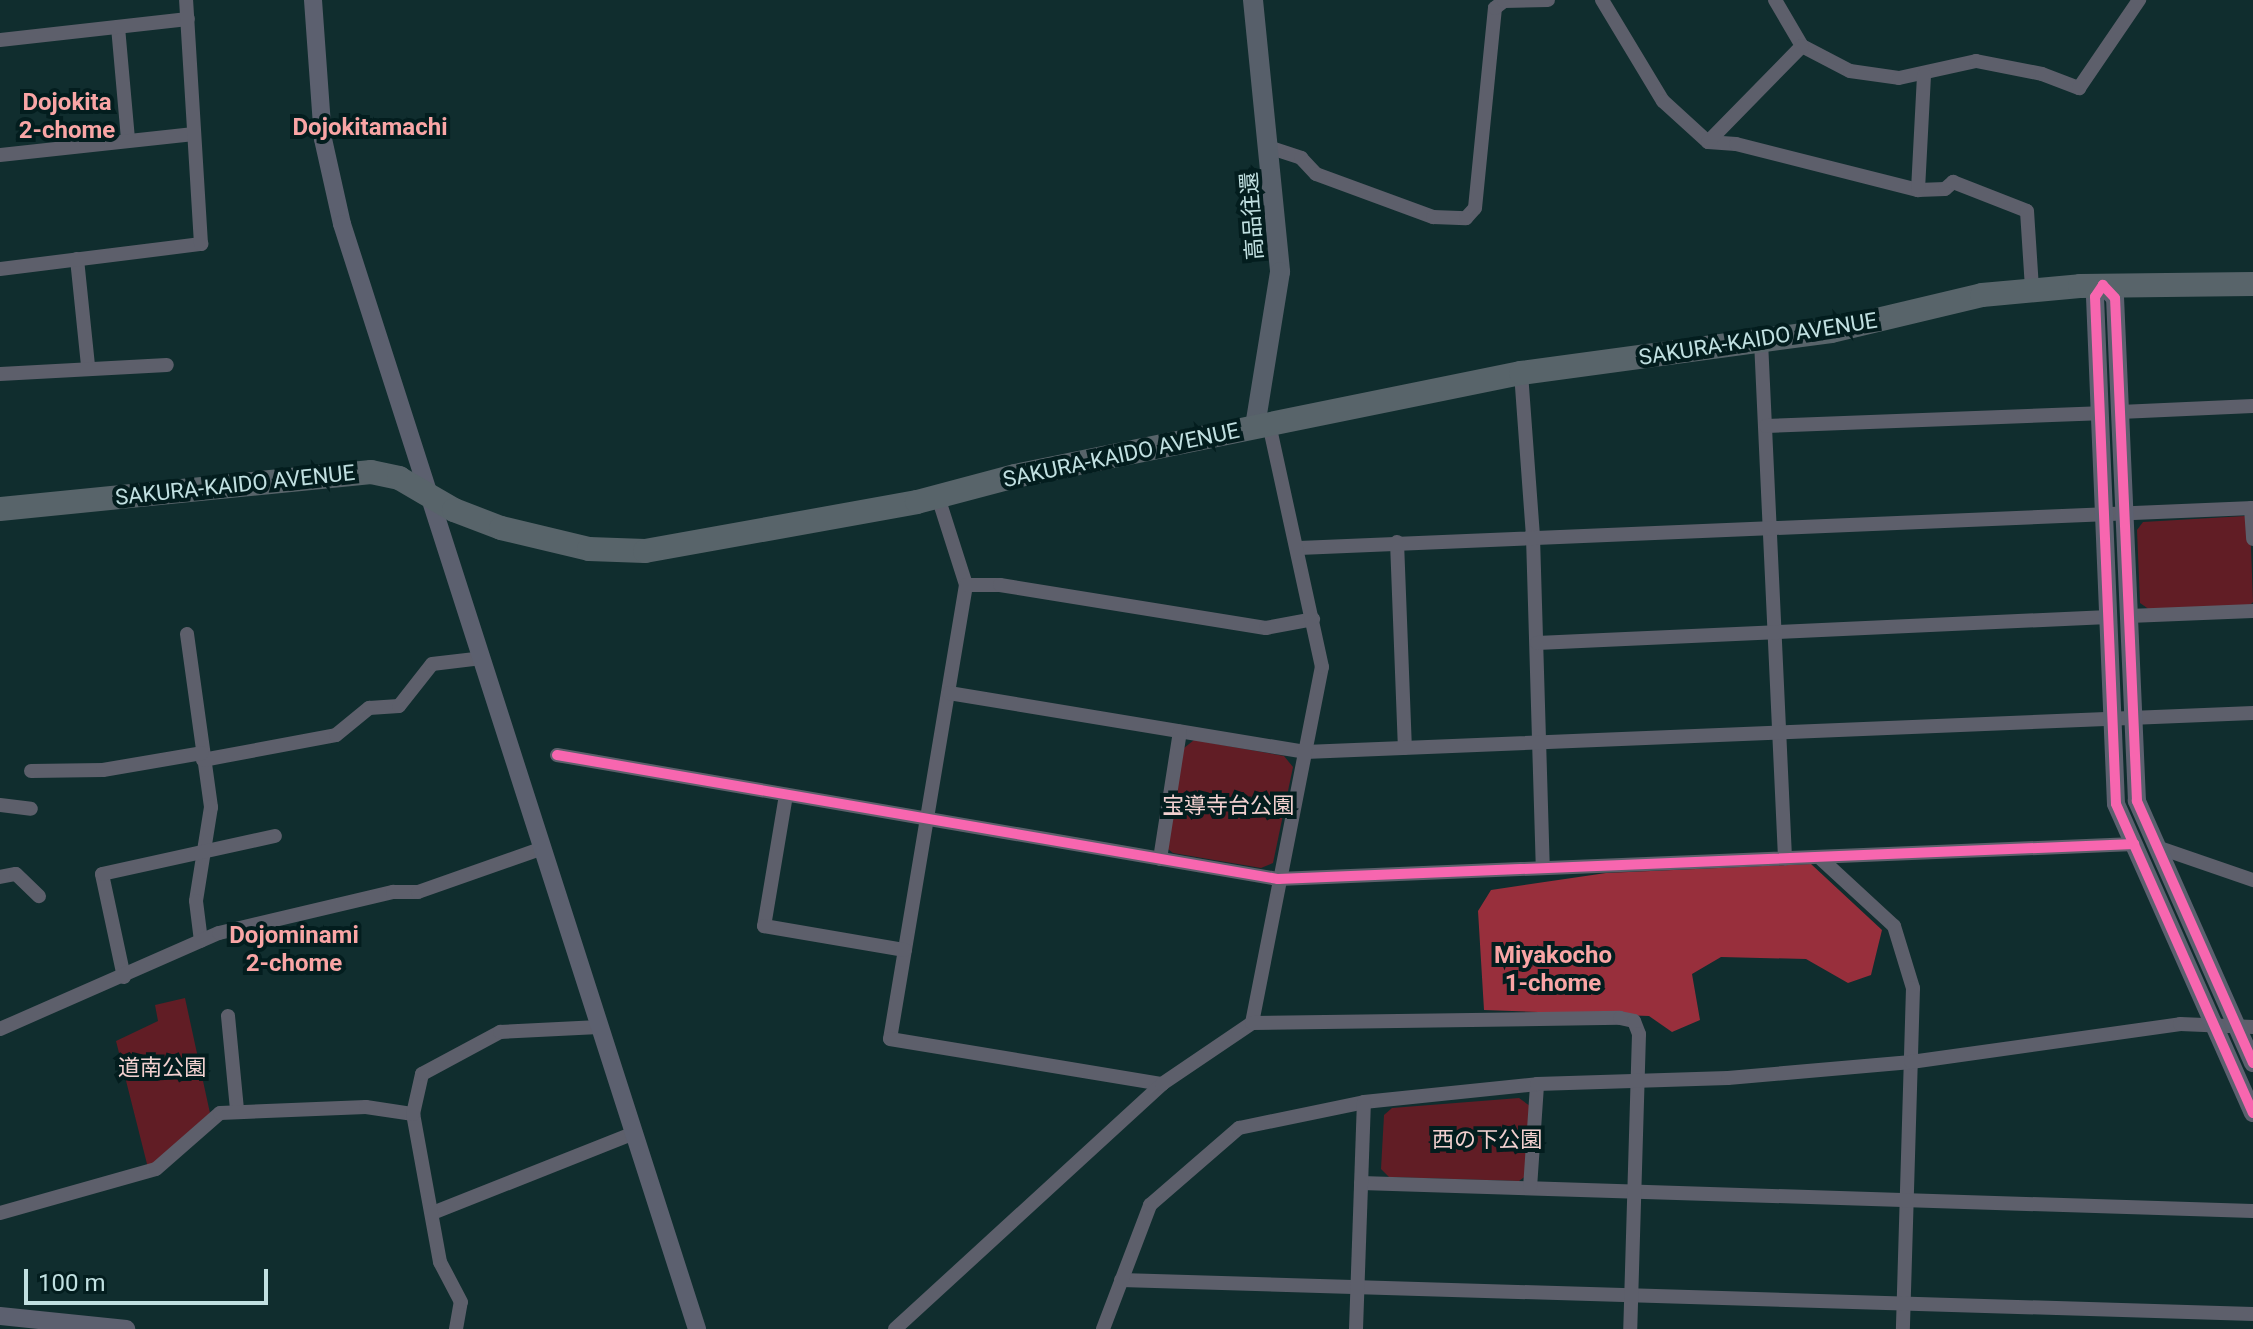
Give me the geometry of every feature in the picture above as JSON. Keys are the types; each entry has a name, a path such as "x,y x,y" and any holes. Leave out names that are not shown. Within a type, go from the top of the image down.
{"highway":[{"name":"SAKURA-KAIDO AVENUE","path":"0,509 354,472 399,478 466,516 520,534 629,552 938,497 1521,373 1867,325 1982,295 2103,285 2253,284"}],"main road":[{"name":"高品往還","path":"1253,0 1271,148 1279,288 1265,429"}],"street":[{"path":"0,269 201,244 186,0"},
{"path":"313,0 323,139 342,224 697,1329"},
{"path":"1271,148 1301,158 1316,174 1433,217 1466,218 1475,208 1495,8 1504,1 1548,0"},
{"path":"1602,0 1663,101 1708,142 1736,144 1918,190 1945,189 1953,182 2027,211 2032,289"},
{"path":"1775,0 1802,46 1850,71 1899,78 1924,75 1976,61 2042,74 2079,88 2139,0"},
{"path":"0,40 188,19"},
{"path":"118,27 128,139"},
{"path":"1708,142 1802,46"},
{"path":"1918,190 1924,75"},
{"path":"0,155 194,134"},
{"path":"77,259 88,366"},
{"path":"2253,1063 2245,1027 2137,801 2115,298 2103,285 2095,297 2116,804 2253,1113"},
{"path":"1761,341 1785,858"},
{"path":"0,374 88,366 167,365"},
{"path":"1521,373 1533,537 1543,868"},
{"path":"2120,412 2253,406"},
{"path":"1766,426 2099,413"},
{"path":"1252,1023 1322,667 1299,548 1265,429"},
{"path":"938,497 966,585 890,1039 1162,1084"},
{"path":"1299,548 2252,508 2253,539"},
{"path":"1397,542 1405,748"},
{"path":"966,585 1000,585 1266,628 1313,619"},
{"path":"2129,616 2253,611"},
{"path":"1537,643 2108,617"},
{"path":"187,634 212,818 196,901 201,941"},
{"path":"31,771 103,770 336,735 369,708 399,706 432,664 482,658"},
{"path":"949,693 1305,752 2253,713"},
{"path":"1160,859 1180,732"},
{"path":"557,755 1278,879 2134,844"},
{"path":"786,795 764,926 905,950"},
{"path":"0,805 31,809"},
{"path":"124,977 102,874 275,836"},
{"path":"2157,847 2253,880"},
{"path":"0,1029 201,941 393,892 418,892 543,848"},
{"path":"1819,857 1894,926 1913,988 1903,1329"},
{"path":"0,877 16,874 39,896"},
{"path":"228,1016 237,1110"},
{"path":"895,1329 1162,1084 1252,1023 1620,1018 1634,1021 1639,1034 1630,1329"},
{"path":"1103,1329 1150,1205 1239,1128 1364,1102 1537,1084 1638,1081 1911,1062 2180,1024 2245,1027"},
{"path":"456,1329 461,1302 440,1262 435,1212 428,1205 413,1114 422,1074 500,1032 599,1027"},
{"path":"1530,1188 1537,1084"},
{"path":"1356,1329 1364,1102"},
{"path":"0,1213 156,1169 210,1117 237,1110 366,1107 413,1114"},
{"path":"435,1212 635,1133"},
{"path":"1361,1183 2253,1211"},
{"path":"1121,1280 2253,1314"},
{"path":"0,1316 41,1324 126,1329"}],"green space":[{"path":"2245,516 2250,520 2253,602 2248,607 2150,610 2140,603 2137,530 2143,522"},
{"name":"宝導寺台公園","path":"1194,740 1284,756 1293,767 1273,863 1261,868 1173,853 1164,846 1184,748"},
{"name":"道南公園","path":"185,998 210,1113 148,1168 116,1041 158,1021 155,1005"},
{"name":"西の下公園","path":"1519,1098 1530,1106 1527,1175 1519,1181 1389,1177 1381,1169 1384,1115 1392,1108"}],"shaded area":[{"path":"1811,864 1882,930 1871,975 1848,983 1806,959 1721,957 1692,974 1700,1020 1672,1032 1649,1016 1484,1010 1478,911 1491,890 1606,873"}],"cycle path":[{"path":"2253,1063 2137,801 2115,298 2103,285 2095,297 2116,804 2253,1113"},
{"path":"557,755 1278,879 2134,844"}],"district":[{"name":"Dojokita 2-chome","path":"67,117"},
{"name":"Dojokitamachi","path":"370,128"},
{"name":"Dojominami 2-chome","path":"294,950"},
{"name":"Miyakocho 1-chome","path":"1553,970"}]}
